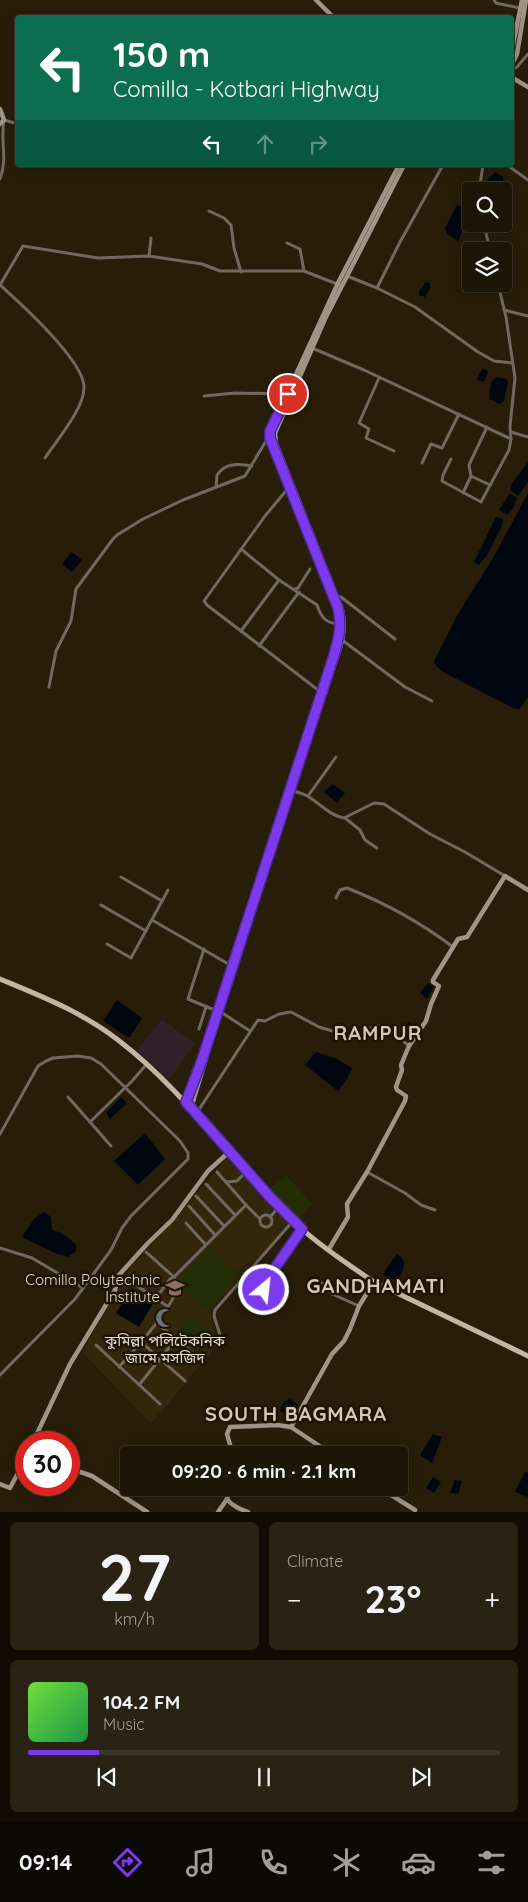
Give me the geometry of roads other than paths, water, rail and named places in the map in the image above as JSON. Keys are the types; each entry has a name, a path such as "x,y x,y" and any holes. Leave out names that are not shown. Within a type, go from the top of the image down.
{"main road":[{"path":"316,0 331,15"},
{"path":"514,39 522,0"},
{"path":"514,60 517,54 526,0"},
{"path":"514,79 528,87"},
{"path":"0,109 2,122"},
{"path":"272,438 340,284 347,276 397,167"},
{"path":"191,1108 232,966 342,640 344,617 270,431 340,284 403,167"},
{"path":"186,1102 294,790 323,694 341,624 335,597"},
{"path":"328,1249 348,1217 347,1204 367,1172 406,1099 404,1095 396,1090 396,1087 408,1046 429,1014 439,986 433,980 459,938 467,937 505,876 528,890"},
{"path":"0,979 74,1011 117,1039 186,1102 293,1221 374,1282 528,1356"},
{"path":"38,1431 70,1364 115,1290 119,1275 145,1245 172,1220 208,1171 229,1152"},
{"path":"291,1427 332,1354 344,1341 359,1306 374,1282"},
{"path":"230,1446 226,1434 230,1427 277,1425 291,1427 320,1446"},
{"path":"80,1472 92,1476 141,1510 147,1512"},
{"path":"0,1484 10,1488 15,1479"},
{"path":"218,1512 228,1496"},
{"path":"393,1496 415,1510"},
{"path":"227,1499 233,1506 248,1512"},
{"path":"134,1512 141,1510"}],"street":[{"path":"494,0 496,3 520,8"},
{"path":"514,67 528,54"},
{"path":"0,179 4,167 2,122 15,124"},
{"path":"377,288 442,167"},
{"path":"481,182 482,167"},
{"path":"511,167 528,180"},
{"path":"208,211 224,218 231,225 234,248 241,272"},
{"path":"150,256 151,238"},
{"path":"287,242 300,249 304,271"},
{"path":"44,458 82,401 84,387 77,369 57,341 0,285 23,246 98,258 150,256 202,264 220,271 304,271 340,284"},
{"path":"347,276 415,306 478,352 494,361 512,363"},
{"path":"451,459 443,475 442,482 481,502 509,450 515,378 500,292"},
{"path":"504,310 528,316"},
{"path":"312,348 511,439"},
{"path":"379,378 359,423 369,429 366,438 394,451"},
{"path":"204,396 288,394"},
{"path":"422,463 431,444 442,448 458,414"},
{"path":"463,493 471,476 469,465 487,427"},
{"path":"511,432 528,438"},
{"path":"50,688 56,651 71,621 76,588 113,539 143,519 245,476 266,441 272,438"},
{"path":"216,487 217,475 226,466 238,464 252,466"},
{"path":"471,476 490,485"},
{"path":"291,486 241,549 204,601 207,606 323,694"},
{"path":"241,549 279,580 317,605 320,614 327,622 341,624"},
{"path":"294,590 298,588 310,569"},
{"path":"241,631 279,580"},
{"path":"259,646 299,592"},
{"path":"335,597 341,597 395,639"},
{"path":"342,640 405,687 432,701"},
{"path":"308,796 336,757"},
{"path":"294,790 308,796 322,807 357,827 365,840 377,848"},
{"path":"344,818 374,803 384,804 430,834 505,876"},
{"path":"121,877 162,900"},
{"path":"336,898 340,890 347,888 373,898 415,920 453,946"},
{"path":"107,944 131,958 168,890"},
{"path":"101,905 146,931"},
{"path":"152,920 232,966"},
{"path":"204,950 187,998 189,1001 219,1011 250,1031"},
{"path":"199,1029 206,1007"},
{"path":"196,1114 258,1020 265,1021 279,1014 291,1012 319,1027 359,1038 363,1037 371,1027 380,1025 384,1026 408,1046"},
{"path":"0,1134 38,1066 53,1058 78,1056 91,1058 101,1064 180,1141 188,1153 188,1159 131,1216 122,1228 111,1250 61,1315 0,1375"},
{"path":"90,1122 125,1088 146,1064"},
{"path":"68,1097 111,1146"},
{"path":"217,1172 260,1219 262,1226 265,1228 271,1224 270,1217"},
{"path":"226,1182 236,1181 247,1172"},
{"path":"367,1172 405,1193 421,1205 435,1210"},
{"path":"236,1181 236,1194"},
{"path":"206,1184 235,1215"},
{"path":"196,1196 224,1226"},
{"path":"156,1298 170,1279 174,1278 205,1244 246,1205"},
{"path":"189,1206 215,1235"},
{"path":"270,1217 279,1207"},
{"path":"260,1219 265,1215 270,1217"},
{"path":"220,1335 214,1316 215,1310 293,1221"},
{"path":"186,1223 205,1244"},
{"path":"278,1305 267,1296 264,1290 265,1284 302,1229"},
{"path":"0,1248 32,1258 83,1288"},
{"path":"119,1367 156,1322 176,1290 174,1278 146,1252"},
{"path":"127,1279 167,1306"},
{"path":"322,1283 332,1294 359,1306"},
{"path":"156,1322 200,1359"},
{"path":"138,1385 176,1339"},
{"path":"141,1342 185,1381"},
{"path":"96,1345 160,1404"}],"place":[{"name":"Comilla Polytechnic Institute","path":"175,1288"},
{"name":"কুমিল্লা পলিটেকনিক জামে মসজিদ","path":"165,1318"}],"district":[{"name":"RAMPUR","path":"378,1032"},
{"name":"GANDHAMATI","path":"376,1285"},
{"name":"SOUTH BAGMARA","path":"296,1413"}]}
